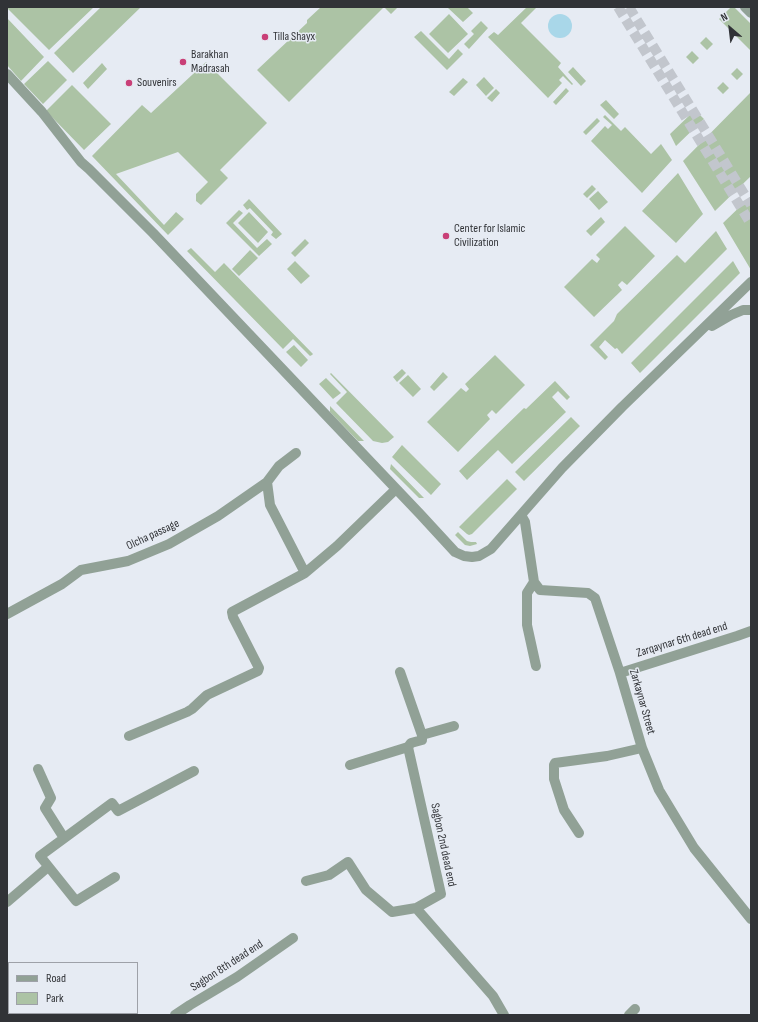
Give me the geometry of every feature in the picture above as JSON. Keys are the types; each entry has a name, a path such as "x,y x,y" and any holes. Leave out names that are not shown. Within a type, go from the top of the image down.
{"street":[{"path":"745,7 751,13"},
{"path":"7,74 42,112 81,162 153,234 455,552 464,556 480,556 491,549 562,468 751,282"},
{"path":"700,333 731,315 743,310 751,310"},
{"name":"Olcha passage","path":"7,614 62,584 81,570 128,561 169,544 218,516 267,482 279,466 296,453"},
{"path":"267,482 270,504 305,573"},
{"path":"129,736 187,712 207,696 258,671 259,668 233,617 232,612 305,573 337,546 396,489"},
{"path":"521,515 525,522 534,582 527,593 527,625 536,666"},
{"name":"Zarkaynar Street","path":"534,582 540,590 588,593 595,598 620,673 642,748 659,790 694,848 751,919"},
{"name":"Zarqaynar 6th dead end","path":"620,673 737,636 751,630"},
{"path":"350,765 408,747 411,743 422,740 422,735 400,672"},
{"path":"422,735 454,726"},
{"name":"Sagbon 2nd dead end","path":"408,747 442,894 416,908"},
{"path":"579,833 564,810 554,779 554,764 607,756 642,748"},
{"path":"38,770 52,798 45,808 64,838"},
{"path":"115,877 76,901 40,856 112,803 118,811 194,771"},
{"path":"306,881 329,875 348,862 366,890 392,912 416,908 493,996 504,1015"},
{"path":"7,902 48,867"},
{"name":"Sagbon 8th dead end","path":"175,1015 237,977 293,938"}],"green space":[{"path":"7,7 94,7 49,50"},
{"path":"101,7 141,7 73,73 54,53"},
{"path":"321,7 384,7 289,102 257,70 307,23 307,20"},
{"path":"384,7 398,7 391,14"},
{"path":"467,7 473,13 463,22 448,8"},
{"path":"527,7 537,7 521,23 561,63 558,67 573,84 572,85 563,76 559,80 562,83 548,98 488,37 494,32 498,35"},
{"path":"731,7 734,7 751,24 751,51 719,19"},
{"path":"449,14 468,34 448,53 429,34"},
{"path":"7,18 44,57 21,81 7,65"},
{"path":"481,21 488,28 469,49 464,44 474,34 471,31"},
{"path":"421,31 449,59 458,49 463,54 447,70 414,37"},
{"path":"706,37 713,44 707,50 700,43"},
{"path":"692,51 699,58 693,64 686,57"},
{"path":"48,61 67,80 43,104 24,84"},
{"path":"206,62 267,123 220,170 228,178 201,205 196,201 196,194 208,182 178,152 116,174 164,225 176,212 184,219 168,235 92,156 142,105 151,113"},
{"path":"102,63 107,69 88,89 83,83"},
{"path":"573,67 586,81 581,86 568,72"},
{"path":"737,68 743,74 737,80 731,74"},
{"path":"484,77 494,88 486,96 476,85"},
{"path":"463,78 468,82 454,96 449,92"},
{"path":"723,82 729,88 723,94 717,88"},
{"path":"72,85 111,124 84,150 46,111"},
{"path":"566,88 569,91 556,105 553,102"},
{"path":"496,89 500,93 492,102 487,98"},
{"path":"751,92 751,176 715,211 683,161"},
{"path":"606,100 619,114 614,119 600,105"},
{"path":"695,110 704,119 676,146 670,134"},
{"path":"605,115 621,131 625,127 651,154 661,144 672,160 642,193 591,141 605,126 608,129 612,125 603,117"},
{"path":"597,118 600,121 586,135 583,132"},
{"path":"678,173 703,214 676,243 642,211"},
{"path":"592,185 596,189 587,198 583,194"},
{"path":"598,191 608,202 599,210 589,199"},
{"path":"751,196 751,270 723,223"},
{"path":"249,199 282,234 276,239 271,235 273,232 250,208 247,210 243,205"},
{"path":"239,210 243,213 233,223 257,248 267,239 272,244 259,256 226,223"},
{"path":"249,212 268,232 258,243 238,223"},
{"path":"601,217 605,222 591,236 586,231"},
{"path":"625,226 655,256 627,285 622,281 618,285 622,290 594,317 564,287 592,259 597,263 600,259 596,255"},
{"path":"716,231 727,249 622,354 617,348 615,349 605,340 599,347 608,357 605,360 590,345 614,321 617,314 677,255 685,263"},
{"path":"305,239 309,243 295,257 291,253"},
{"path":"191,248 215,272 224,263 313,354 310,356 293,339 283,349 187,251"},
{"path":"250,250 258,258 239,276 232,269"},
{"path":"295,261 310,276 301,284 287,269"},
{"path":"733,261 740,273 640,373 631,363"},
{"path":"294,345 308,360 301,367 286,352"},
{"path":"495,355 525,385 496,414 492,410 487,415 490,419 458,452 427,422 461,388 466,392 469,389 465,384"},
{"path":"402,369 406,373 397,382 393,377"},
{"path":"443,372 448,377 434,391 430,387"},
{"path":"331,373 394,437 388,442 382,443 373,441 336,403 347,392 330,374"},
{"path":"408,375 421,389 413,397 399,383"},
{"path":"326,378 341,393 333,399 319,384"},
{"path":"555,381 570,397 567,400 558,391 552,397 566,412 512,464 498,450 467,480 459,471 524,408 526,409"},
{"path":"330,406 364,441 358,441 330,412"},
{"path":"571,417 580,426 524,481 515,472"},
{"path":"402,445 441,484 431,495 392,457"},
{"path":"391,464 424,498 419,498 390,469"},
{"path":"507,479 517,489 472,534 467,534 459,527"},
{"path":"458,532 467,541 476,542 477,544 470,546 465,545 455,535"}],"water":[{"path":"560,14 569,17 572,26 569,35 560,38 551,35 548,26 551,17"}],"tunnel":[{"path":"618,7 751,224"},
{"path":"629,7 751,205"}],"place":[{"name":"Tilla Shayx","path":"265,37"},
{"name":"Barakhan Madrasah","path":"183,62"},
{"name":"Souvenirs","path":"129,83"},
{"name":"Center for Islamic Civilization","path":"446,236"}]}
